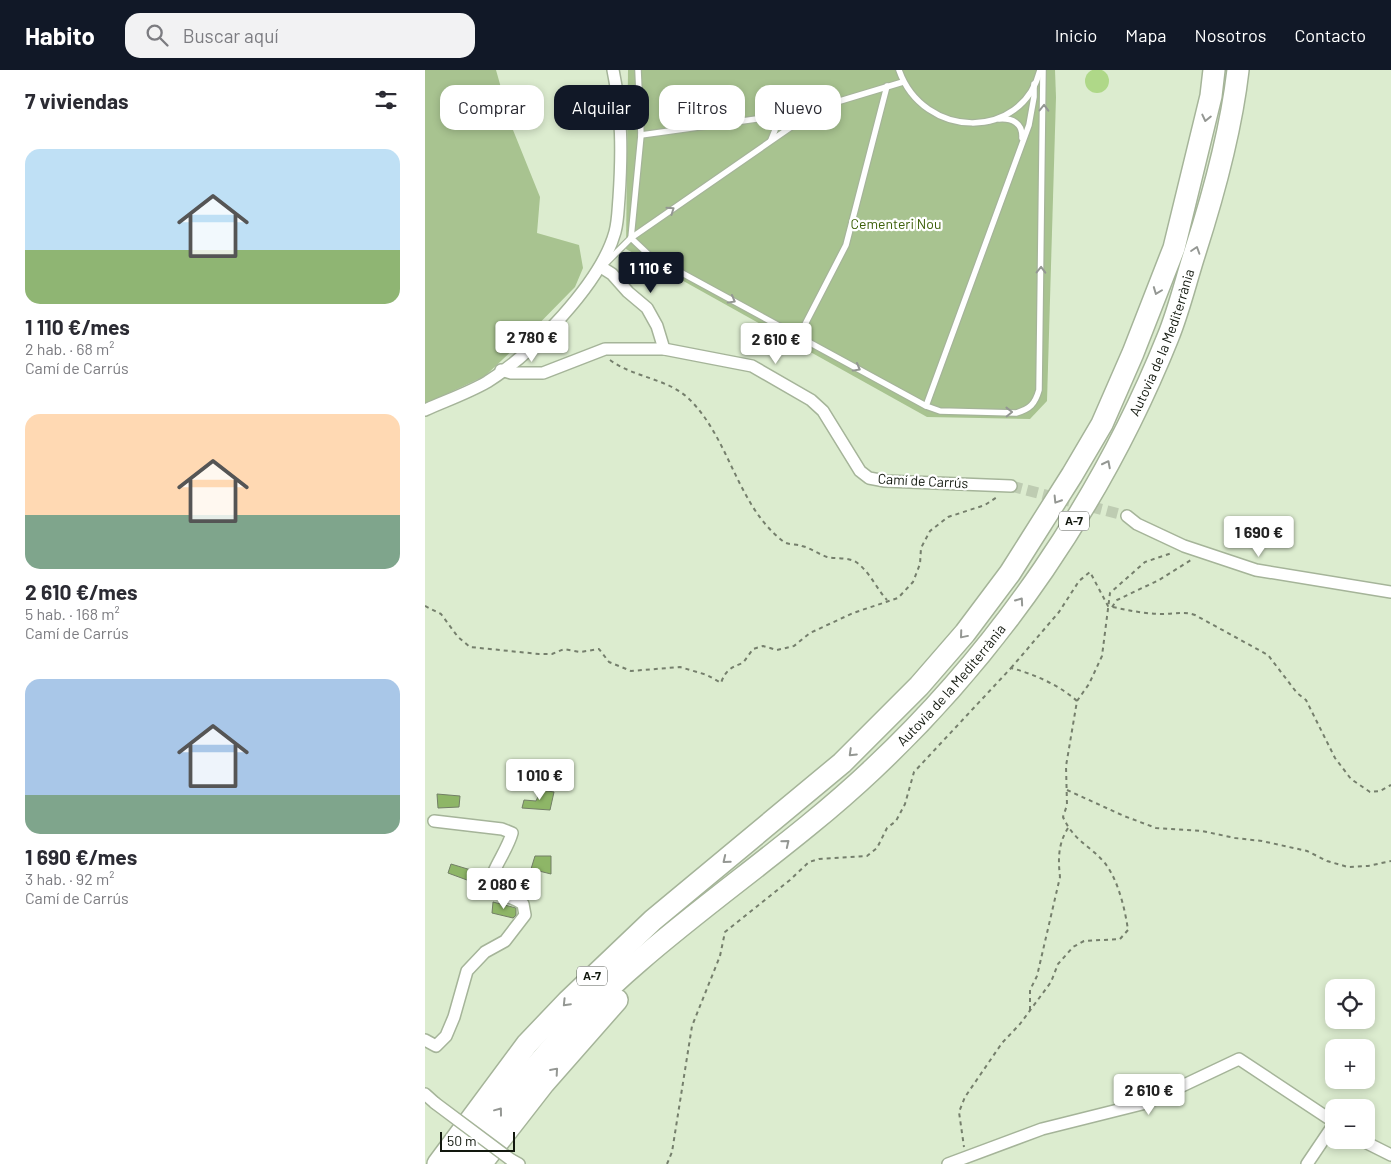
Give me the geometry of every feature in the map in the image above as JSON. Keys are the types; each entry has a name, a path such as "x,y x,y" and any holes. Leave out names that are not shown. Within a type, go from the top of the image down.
{"highway":[{"name":"Autovia de la Mediterrània","path":"437,1164 527,1044 568,1001 653,920 777,818 861,744 919,686 958,641 1010,573 1073,475 1102,424 1133,353 1174,248 1211,96 1214,70"},
{"name":"Autovia de la Mediterrània","path":"460,1164 509,1098 585,1013 635,964 749,874 874,769 923,718 990,642 1073,524 1102,474 1140,400 1169,335 1217,177 1238,70"},
{"path":"481,1164 544,1083 594,1025 647,969 749,874"}],"street":[{"path":"425,410 487,382 528,350 571,306 601,267 616,231 619,192 622,137 619,99 613,70"},
{"path":"601,267 612,274 628,292 647,308 657,326 664,349"},
{"name":"Camí de Carrús","path":"501,370 511,373 543,373 605,350 664,349 752,366 811,400 823,410 860,471 869,478 885,481 1011,486"},
{"path":"1127,516 1137,524 1184,546 1256,570 1391,592"},
{"path":"425,1040 436,1046 446,1036 454,1017 467,971 485,952 505,941 525,915 523,904 513,897 498,894 490,889 490,880 509,846 511,833 502,830 434,821"},
{"path":"947,1164 1042,1129 1146,1103 1239,1059 1325,1117"},
{"path":"425,1094 515,1161"},
{"path":"1307,1164 1325,1137"},
{"path":"1375,1147 1391,1155"}],"lane":[{"path":"631,238 641,135 638,70"},
{"path":"899,70 903,82 913,97 926,109 941,117 961,123 979,123 1009,118 1019,125 1022,132 1018,152"},
{"path":"631,238 649,255 926,406 940,411 1016,412 1026,410 1036,402 1039,390 1042,70"},
{"path":"995,119 1012,110 1028,95 1042,70"},
{"path":"601,267 631,238 820,107 903,82"},
{"path":"926,406 1029,125 1034,97 1034,84"},
{"path":"799,336 846,244 887,86"},
{"path":"641,135 764,118 773,122 775,130 771,140"}],"path":[{"path":"599,352 632,374 674,388 693,403 711,428 739,483 765,524 786,544 805,546 825,556 855,561 869,574 887,600"},
{"path":"425,606 441,614 454,632 470,647 539,654 553,654 564,649 581,652 599,649 609,662 631,671 680,667 707,675 721,683 724,674 733,666 743,663 753,649 763,646 777,650 794,646 810,633 887,600 898,598 913,582 920,564 921,548 930,531 948,516 985,505 1011,486"},
{"path":"966,1157 959,1112 965,1097 1002,1043 1031,1010 1051,982 1059,964 1073,947 1084,941 1120,939 1128,930 1121,906 1120,888 1104,862 1068,828 1063,817 1067,805 1066,766 1077,700 1089,684 1102,656 1110,606 1110,593 1145,562 1163,558 1184,546"},
{"path":"1110,606 1117,600 1159,580 1201,551"},
{"path":"667,1164 672,1152 692,1026 720,956 725,932 790,880 809,862 819,859 867,856 877,848 887,828 896,821 905,804 915,772 1011,668 1059,612 1079,581 1090,572 1110,606 1133,612 1166,614 1187,612 1268,655 1289,683 1306,700 1335,758 1351,779 1370,792 1380,791 1391,785"},
{"path":"1011,668 1031,674 1065,690 1077,700"},
{"path":"1067,790 1124,816 1156,828 1202,831 1262,841 1307,851 1327,861 1348,866 1368,866 1391,861"},
{"path":"1031,1010 1030,990 1037,976 1060,877 1058,862 1061,839 1068,828"}],"green space":[{"path":"425,70 496,70 500,85 440,85 440,130 513,130 540,197 537,233 579,245 583,268 575,287 485,376 425,404"},
{"name":"Cementeri Nou","path":"628,70 1055,70 1056,97 1047,401 1030,419 927,417 626,249 627,130 649,130 649,85 628,85"}],"shaded area":[{"path":"1097,69 1105,73 1109,81 1105,89 1097,93 1089,89 1085,81 1089,73"}],"building":[{"path":"541,790 554,792 550,810 522,808 524,800 536,801"},
{"path":"437,794 460,796 459,807 438,808"},
{"path":"535,856 551,856 551,874 531,869"},
{"path":"451,864 471,870 467,880 448,873"},
{"path":"493,902 516,908 516,915 513,918 492,913"}],"tunnel":[{"path":"1011,486 1127,516"}]}
